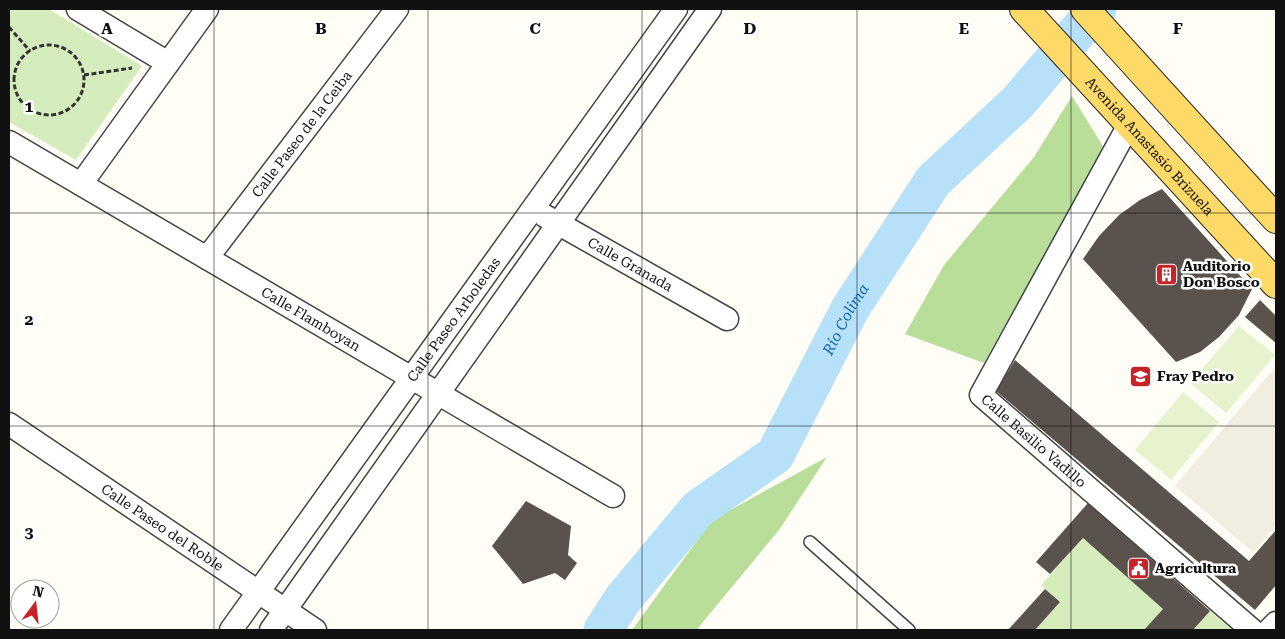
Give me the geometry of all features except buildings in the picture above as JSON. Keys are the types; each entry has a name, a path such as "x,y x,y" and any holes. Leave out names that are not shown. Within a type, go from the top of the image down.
{"main road":[{"name":"Avenida Anastasio Brizuela","path":"1024,9 1276,284"},
{"path":"1084,9 1276,219"}],"street":[{"path":"78,9 168,63"},
{"path":"81,184 207,9"},
{"name":"Calle Paseo de la Ceiba","path":"206,258 397,9"},
{"name":"Calle Paseo Arboledas","path":"231,630 676,9"},
{"path":"271,630 710,9"},
{"name":"Calle Basilio Vadillo","path":"1123,115 981,395 1252,630"},
{"name":"Calle Flamboyan","path":"9,142 614,496"},
{"path":"572,154 596,170"},
{"name":"Calle Granada","path":"532,209 727,319"},
{"name":"Calle Paseo del Roble","path":"9,424 315,630"},
{"path":"1269,630 1276,623"}],"lane":[{"path":"810,542 909,630"}],"path":[{"path":"9,27 30,51"},
{"path":"40,46 63,48 73,55 80,64 84,75 84,87 80,97 73,106 63,113 52,116 40,114 30,110 21,102 16,92 15,69 21,58 30,51 40,46"},
{"path":"84,75 168,63"},
{"path":"9,78 14,80"}],"green space":[{"path":"9,9 49,9 142,66 76,160 9,122"},
{"path":"1072,96 1104,148 984,363 905,334 944,265 1034,157"},
{"path":"1239,326 1275,355 1226,413 1190,383"},
{"path":"1183,392 1219,422 1171,480 1135,450"},
{"path":"827,457 779,530 698,628 700,630 632,630 712,520"},
{"path":"1083,538 1163,609 1144,630 1035,630 1060,602 1041,585"},
{"path":"1210,611 1232,630 1193,630"}],"shaded area":[{"path":"1276,366 1276,525 1253,552 1175,486"}],"waterway":[{"name":"Río Colima","path":"603,630 623,599 698,509 775,455 850,309 933,181 1018,102 1097,9"}],"place":[{"name":"Auditorio Don Bosco","path":"1167,274"},
{"name":"Fray Pedro","path":"1141,376"},
{"name":"Agricultura","path":"1139,568"}]}
